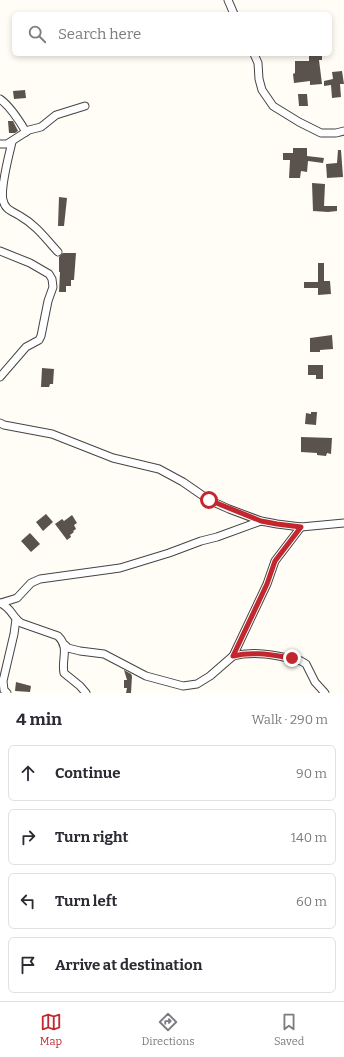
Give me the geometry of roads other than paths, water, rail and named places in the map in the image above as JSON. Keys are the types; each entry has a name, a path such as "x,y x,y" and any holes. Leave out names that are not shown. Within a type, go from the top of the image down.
{"street":[{"path":"228,0 233,12"},
{"path":"255,56 258,63 259,79 262,90 273,106 298,122 321,133 336,133 344,131"},
{"path":"0,99 18,119 26,132"},
{"path":"0,144 12,142 26,132 41,127 56,115 85,106"},
{"path":"12,142 4,178 2,199 7,209 21,216 38,228 58,252"},
{"path":"0,252 30,263 49,274 52,279 53,287 48,301 39,340 26,347 0,376"},
{"path":"0,423 52,434 112,458 160,469 183,482 209,500 261,521 301,527 344,523"},
{"path":"0,603 17,598 31,583 40,579 120,568 217,538 261,521"},
{"path":"0,603 10,609 16,620 58,636 68,648 104,654 146,676 183,686 197,684 210,676 233,656 267,584 275,561 301,527"},
{"path":"6,693 4,690 3,681 16,620"},
{"path":"65,645 63,667 64,673 86,693"},
{"path":"233,656 245,653 257,653 301,661 306,664 316,682 325,693"}]}
